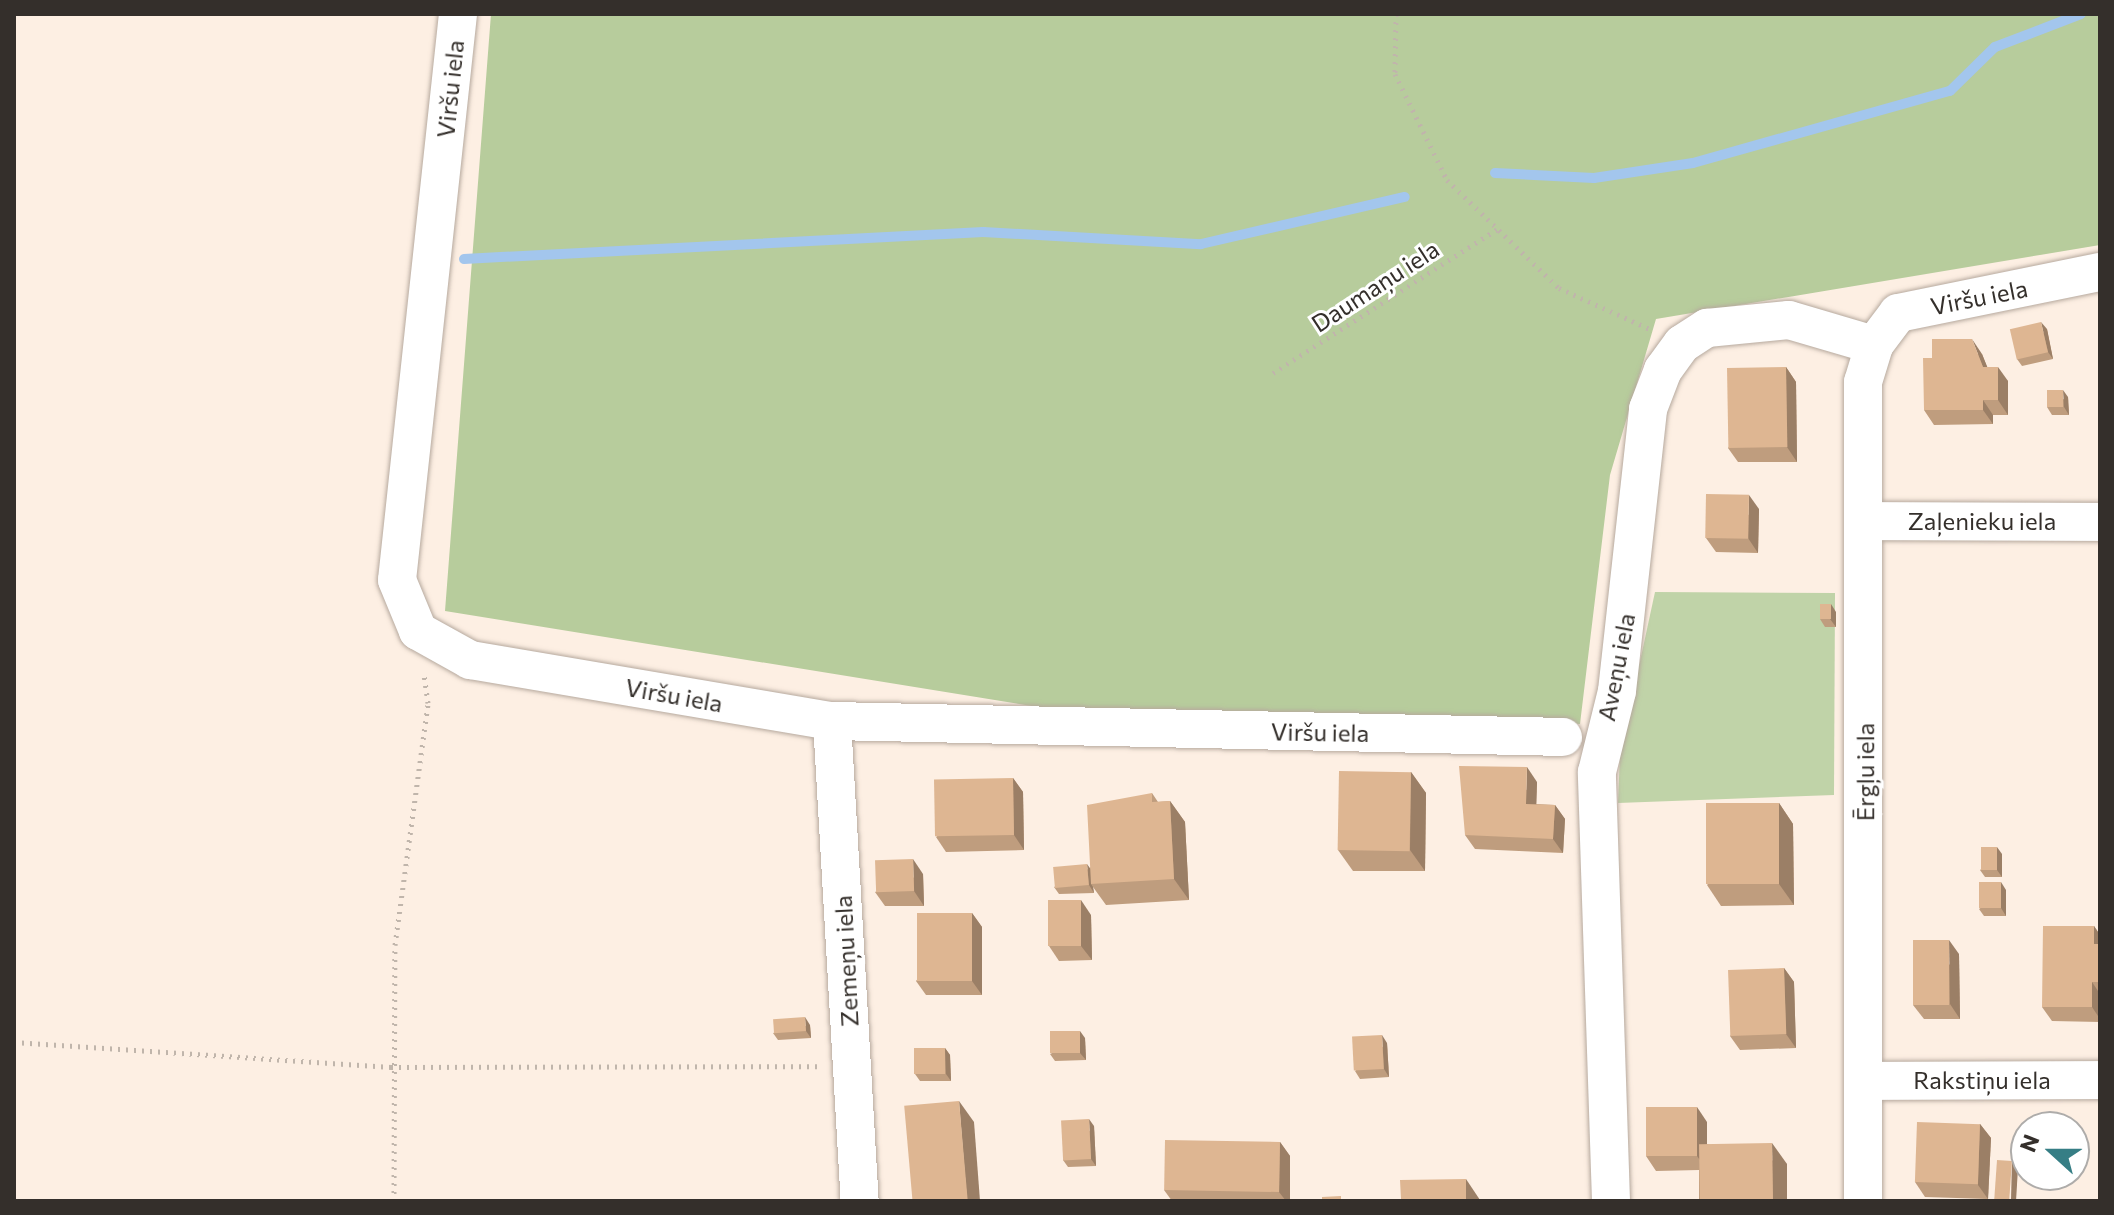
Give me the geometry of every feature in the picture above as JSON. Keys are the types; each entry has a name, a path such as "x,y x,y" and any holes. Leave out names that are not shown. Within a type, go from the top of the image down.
{"street":[{"name":"Viršu iela","path":"458,14 397,580 418,631 470,660 832,721 1563,737"},
{"name":"Viršu iela","path":"1874,345 1898,313 2100,272"},
{"path":"1682,344 1707,328 1789,320 1874,345"},
{"name":"Aveņu iela","path":"1611,1201 1597,772 1617,691 1648,409 1682,344"},
{"name":"Ērgļu iela","path":"1863,1201 1863,382 1874,345"},
{"name":"Zaļenieku iela","path":"1863,521 2100,522"},
{"name":"Zemeņu iela","path":"832,721 860,1201"},
{"name":"Rakstiņu iela","path":"1864,1081 2100,1080"}],"path":[{"path":"1396,14 1395,74 1447,180 1559,288 1682,344"},
{"name":"Daumaņu iela","path":"1273,373 1497,229"},
{"path":"394,1201 391,1067 395,945 428,703 418,631"},
{"path":"14,1042 391,1067 568,1072 852,1065"}],"green space":[{"path":"491,14 2100,14 2100,245 1656,319 1610,475 1580,724 1044,708 445,611"},
{"path":"1655,592 1835,593 1834,795 1618,803 1620,754"}],"building":[{"path":"2041,322 2048,352 2017,359 2010,329"},
{"path":"1932,339 1972,339 1983,367 1998,367 1998,400 1983,400 1983,410 1924,410 1923,358 1932,358"},
{"path":"1786,367 1787,447 1728,448 1727,368"},
{"path":"2047,390 2063,390 2063,407 2047,407"},
{"path":"1706,494 1749,495 1748,539 1705,538"},
{"path":"1820,604 1831,604 1831,619 1820,619"},
{"path":"1459,766 1527,767 1526,804 1555,805 1553,839 1465,835"},
{"path":"1339,771 1411,772 1410,851 1338,850"},
{"path":"1013,778 1014,835 935,836 934,779"},
{"path":"1152,793 1152,802 1170,801 1174,879 1091,884 1087,805"},
{"path":"1706,803 1779,803 1779,884 1706,884"},
{"path":"1981,847 1997,847 1997,870 1981,870"},
{"path":"913,859 914,891 876,892 875,860"},
{"path":"1087,864 1089,885 1055,888 1053,867"},
{"path":"1979,882 2001,882 2001,908 1979,908"},
{"path":"1048,900 1081,900 1081,946 1048,946"},
{"path":"917,913 972,913 972,981 917,981"},
{"path":"2043,926 2094,926 2094,944 2100,944 2100,982 2092,982 2092,1007 2042,1007"},
{"path":"1913,940 1949,940 1949,1005 1913,1005"},
{"path":"1784,968 1786,1034 1730,1036 1728,970"},
{"path":"805,1017 806,1031 774,1033 773,1019"},
{"path":"1050,1031 1080,1031 1080,1053 1050,1053"},
{"path":"1382,1035 1384,1069 1354,1071 1352,1037"},
{"path":"914,1048 945,1048 945,1074 914,1074"},
{"path":"959,1101 968,1201 913,1201 904,1106"},
{"path":"1646,1107 1697,1107 1697,1156 1646,1156"},
{"path":"1089,1119 1091,1159 1063,1160 1061,1120"},
{"path":"1917,1122 1980,1124 1978,1184 1915,1182"},
{"path":"1165,1140 1280,1142 1279,1192 1164,1190"},
{"path":"1772,1143 1773,1201 1700,1201 1699,1144"},
{"path":"1997,1160 2010,1161 2009,1201 1994,1200"},
{"path":"1466,1179 1466,1201 1377,1201 1401,1199 1400,1180"},
{"path":"1341,1196 1341,1201 1322,1201 1322,1197"}],"waterway":[{"path":"1495,173 1594,178 1693,163 1950,91 1995,47 2081,14"},
{"path":"464,259 983,232 1201,244 1405,197"}]}
